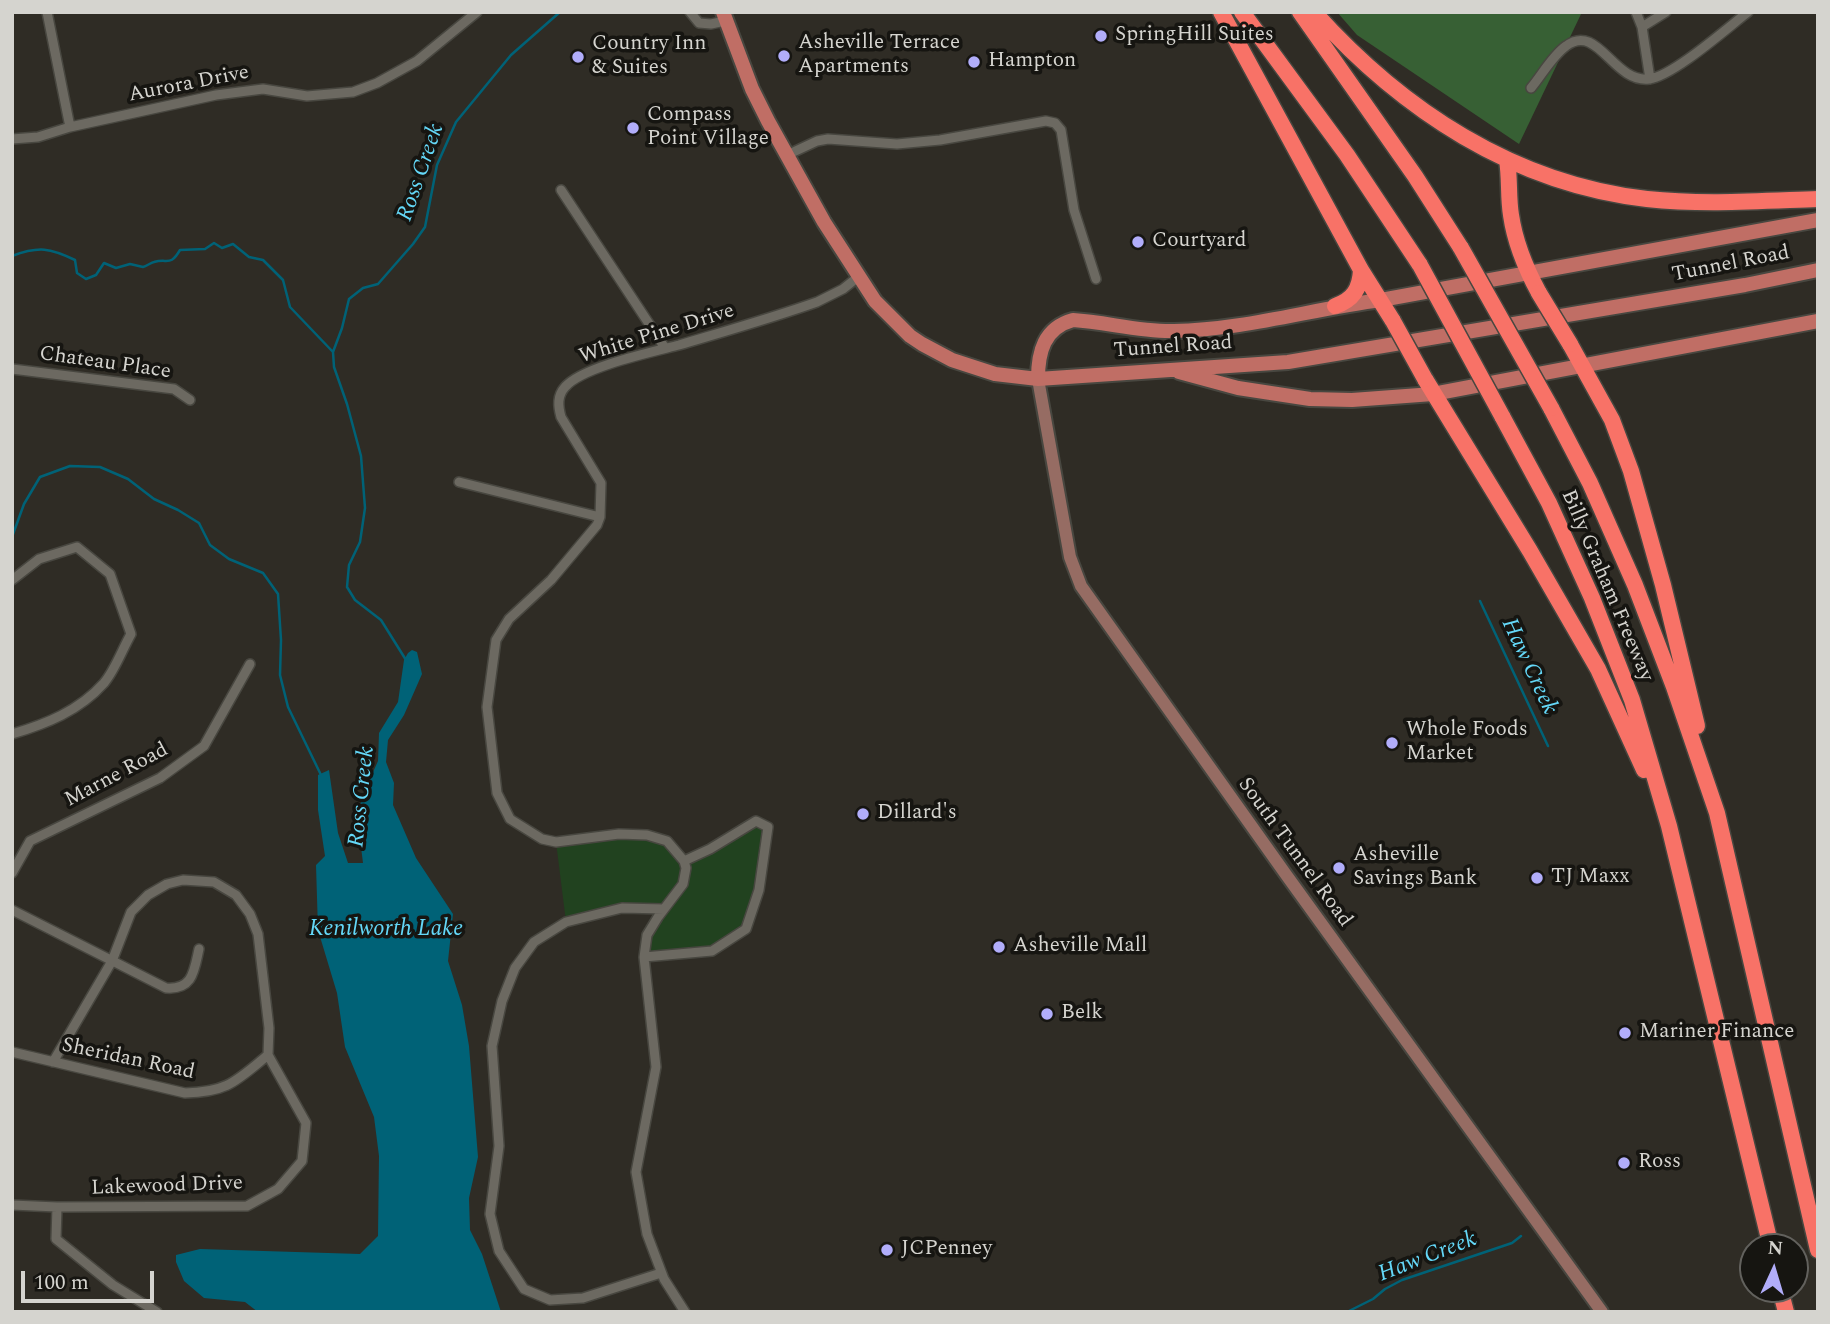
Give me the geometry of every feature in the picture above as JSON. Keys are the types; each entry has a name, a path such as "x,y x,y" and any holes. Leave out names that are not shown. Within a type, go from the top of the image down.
{"highway":[{"path":"1221,12 1361,270 1598,669 1669,826"},
{"name":"Billy Graham Freeway","path":"1242,12 1347,155 1420,265 1549,503 1592,598 1632,700 1669,826 1768,1233"},
{"name":"Billy Graham Freeway","path":"1300,12 1415,176 1461,248 1590,483 1635,585 1674,687 1717,813 1818,1250"},
{"path":"1314,12 1363,61 1414,104 1474,143 1507,160 1568,184 1647,199 1723,202 1818,199"},
{"path":"1507,160 1510,175 1510,213 1528,273 1584,366 1612,420 1631,471 1663,584 1717,813"},
{"path":"1335,306 1353,296 1360,283 1361,270"}],"main road":[{"name":"Tunnel Road","path":"724,17 752,89 787,155 823,221 875,301 909,336 940,355 995,374 1038,379 1288,362 1818,270"},
{"path":"1038,379 1040,352 1046,336 1063,322 1073,320 1125,328 1173,331 1214,328 1818,220"},
{"path":"1171,369 1229,385 1310,399 1352,400 1584,366 1656,350 1818,321"},
{"name":"South Tunnel Road","path":"1038,379 1070,557 1081,586 1245,819 1602,1312"}],"street":[{"path":"47,12 70,127"},
{"name":"Aurora Drive","path":"12,139 38,137 70,127 216,95 263,89 307,96 353,92 377,83 417,61 477,12"},
{"path":"690,12 699,23 711,24 724,17"},
{"path":"1636,12 1642,27 1650,79"},
{"path":"1642,27 1666,12"},
{"path":"1531,88 1558,54 1567,45 1577,41 1592,43 1628,75 1650,79 1674,68 1748,12"},
{"path":"787,155 817,141 828,139 897,144 940,140 1046,121 1055,123 1061,130 1073,210 1096,279"},
{"path":"561,190 665,348"},
{"name":"White Pine Drive","path":"600,517 601,483 561,417 558,407 560,394 566,386 579,376 817,302 843,289 858,277"},
{"name":"Chateau Place","path":"12,369 174,389 190,400"},
{"path":"459,482 600,517 597,525 551,580 509,619 496,640 487,707 497,793 510,819 542,839 556,842 619,834 648,835 667,841 684,860 686,868 683,884 647,935 644,957 656,1067 636,1171 647,1234 661,1273 685,1312"},
{"path":"12,580 39,559 77,547 110,574 131,634 105,682 82,703 59,718 12,734"},
{"name":"Marne Road","path":"12,873 30,841 160,778 204,746 250,664"},
{"path":"644,957 712,951 746,929 759,890 768,827 756,821 710,849 684,860"},
{"path":"53,1062 111,961 131,912 148,895 167,884 183,880 214,882 236,895 250,914 258,934 269,1028 268,1055"},
{"path":"661,1273 583,1298 550,1300 524,1289 499,1251 490,1214 499,1146 492,1046 502,1001 515,968 534,942 566,922 622,908 664,909"},
{"path":"12,910 166,988 177,989 186,985 199,949"},
{"name":"Sheridan Road","path":"12,1052 185,1093 208,1092 230,1086 268,1055"},
{"name":"Lakewood Drive","path":"12,1205 57,1208 247,1206 278,1189 302,1161 306,1123 268,1055"},
{"path":"57,1208 57,1239 113,1285 157,1312"}],"green space":[{"path":"1337,12 1582,12 1519,144 1357,35"},
{"path":"756,821 768,827 746,929 712,951 644,957 647,935 664,909 622,908 566,922 556,842 619,834 667,841 684,860"}],"water":[{"name":"Kenilworth Lake","path":"412,650 417,652 422,674 404,715 388,740 386,762 394,783 393,805 416,858 453,914 448,961 462,1005 469,1046 478,1157 469,1198 470,1230 482,1254 501,1312 258,1312 245,1302 204,1298 184,1281 176,1255 200,1249 360,1254 378,1236 379,1156 374,1117 345,1047 337,993 318,930 316,865 325,856 318,810 318,775 329,770 338,833 348,863 363,863 357,815 378,761 379,733 398,702 404,660"}],"waterway":[{"name":"Ross Creek","path":"406,660 381,620 355,600 347,587 349,565 360,542 365,508 361,456 334,367 333,352 349,299 363,288 378,284 425,227 437,165 456,122 511,55 560,12"},
{"path":"12,256 37,250 58,253 75,260 77,273 86,279 96,275 104,263 116,268 130,264 143,267 154,262 171,260 180,250 205,249 214,243 222,248 233,244 249,257 263,260 283,280 290,307 333,352"},
{"path":"12,537 24,504 40,477 70,466 100,467 128,479 154,499 199,523 210,545 229,559 263,573 278,594 280,675 288,707 321,775"},
{"name":"Haw Creek","path":"1480,601 1548,746"},
{"name":"Haw Creek","path":"1347,1312 1402,1280 1512,1243 1521,1236"}],"place":[{"name":"SpringHill Suites","path":"1101,36"},
{"name":"Asheville Terrace Apartments","path":"784,56"},
{"name":"Country Inn & Suites","path":"578,57"},
{"name":"Hampton","path":"974,62"},
{"name":"Compass Point Village","path":"633,128"},
{"name":"Courtyard","path":"1138,242"},
{"name":"Whole Foods Market","path":"1392,743"},
{"name":"Dillard's","path":"863,814"},
{"name":"Asheville Savings Bank","path":"1339,868"},
{"name":"TJ Maxx","path":"1537,878"},
{"name":"Asheville Mall","path":"999,947"},
{"name":"Belk","path":"1047,1014"},
{"name":"Mariner Finance","path":"1625,1033"},
{"name":"Ross","path":"1624,1163"},
{"name":"JCPenney","path":"887,1250"}]}
